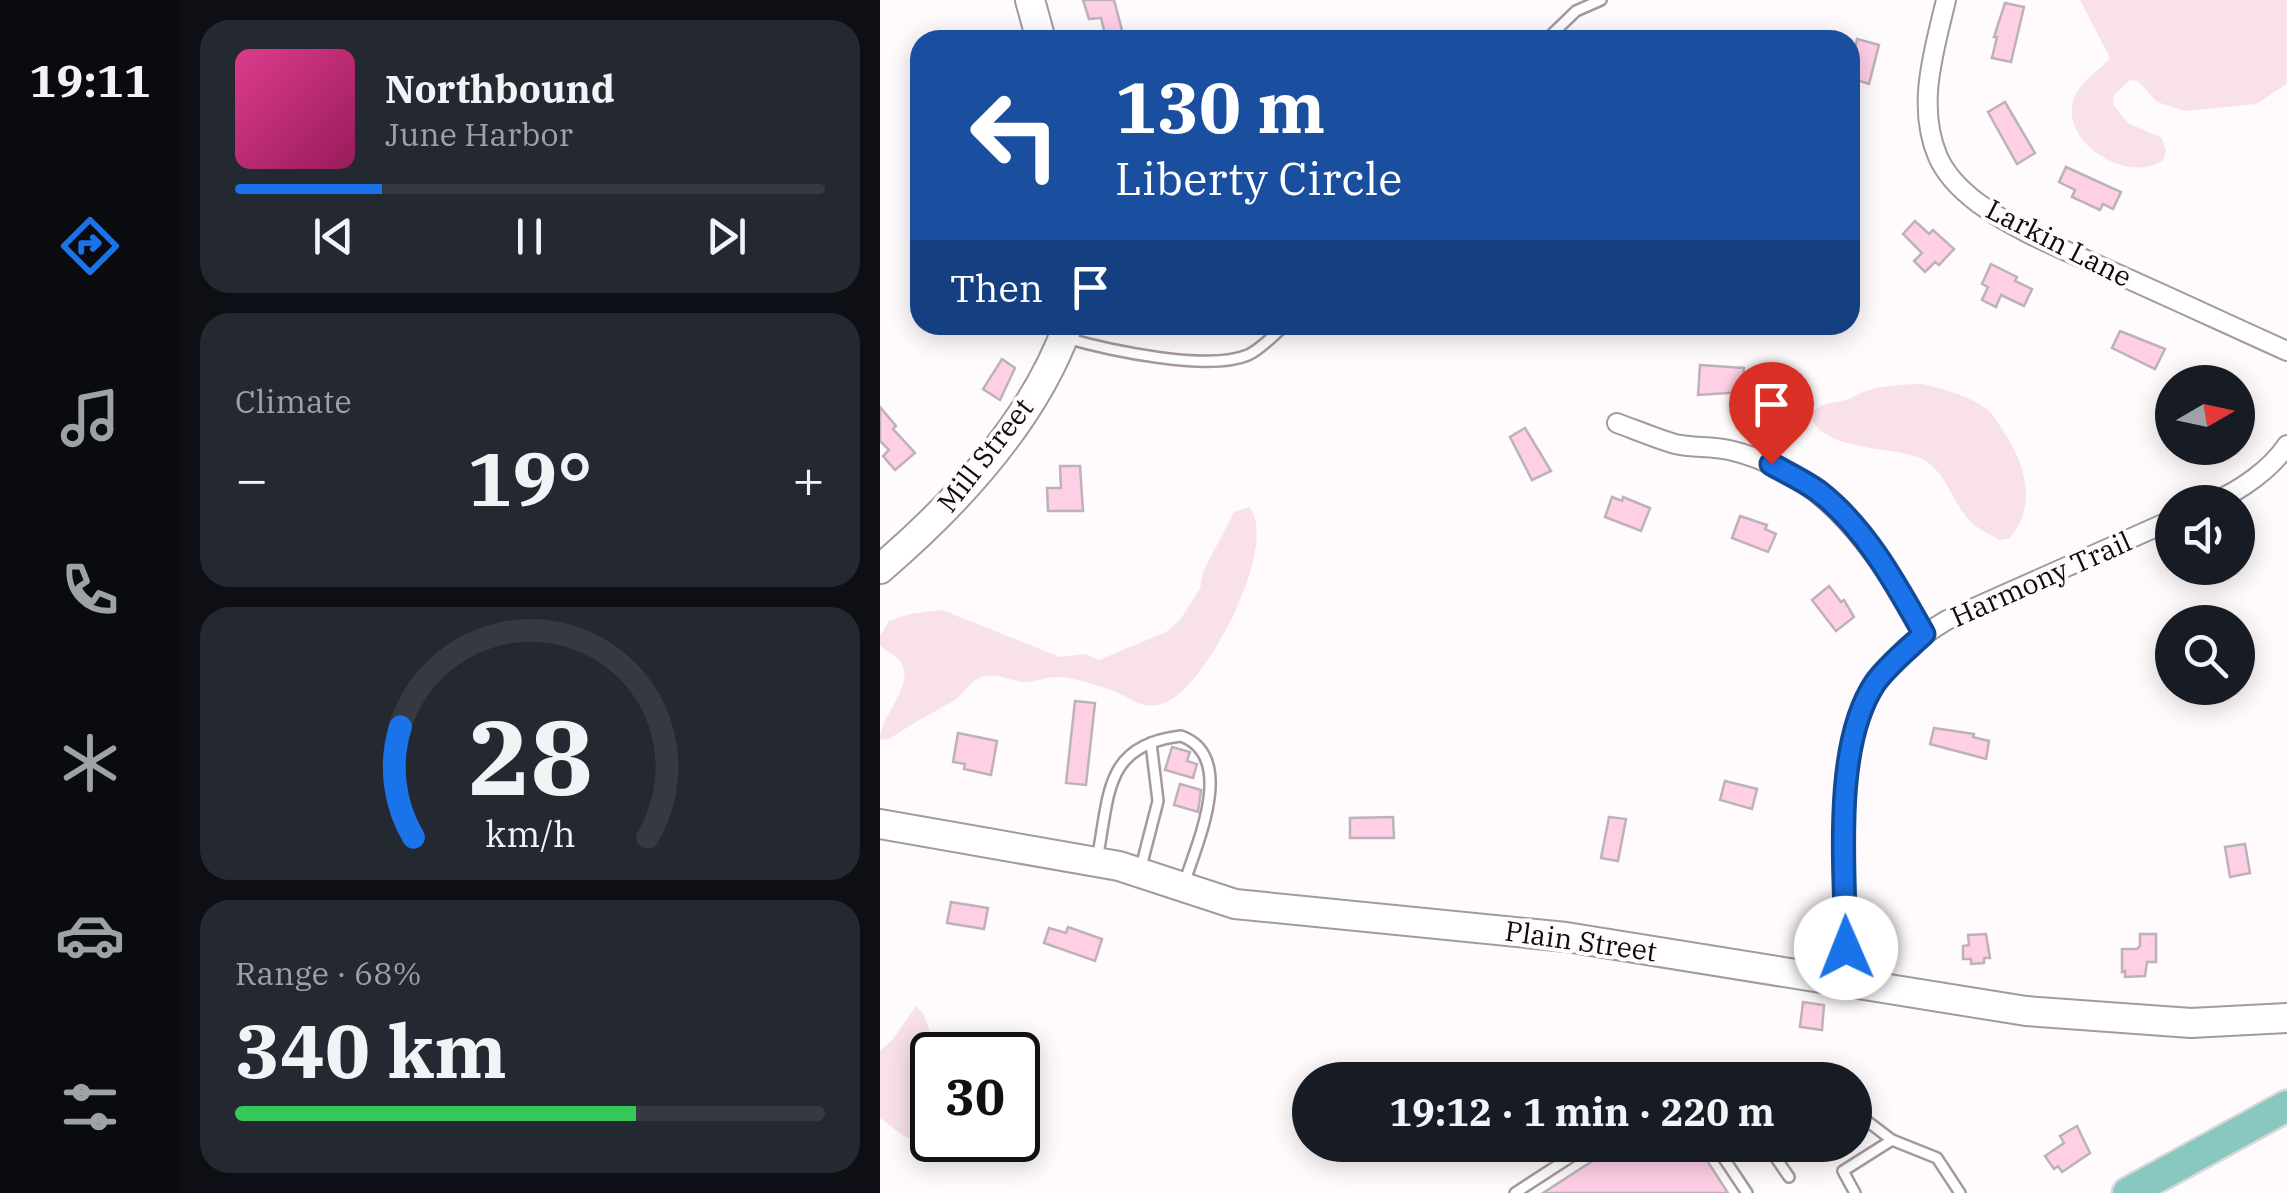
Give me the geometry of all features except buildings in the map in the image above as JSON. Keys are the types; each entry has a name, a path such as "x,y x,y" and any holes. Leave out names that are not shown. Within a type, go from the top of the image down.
{"main road":[{"path":"2128,1193 2287,1106"}],"street":[{"path":"1030,0 1038,30"},
{"name":"Larkin Lane","path":"1946,0 1929,73 1928,109 1939,158 1954,181 1978,203 2036,237 2287,351"},
{"name":"Mill Street","path":"880,568 925,529 1008,432 1064,335"},
{"path":"1617,423 1678,444 1728,450 1771,464 1818,491 1849,521 1891,576 1924,634"},
{"path":"2241,485 2280,456 2287,445"},
{"name":"Harmony Trail","path":"1847,982 1844,844 1852,738 1876,683 1924,634 1986,602 2155,527"},
{"name":"Plain Street","path":"880,824 1097,861 1235,904 1566,937 1976,1005 2191,1023 2287,1018"}],"lane":[{"path":"1556,30 1576,11 1601,0"},
{"path":"1074,335 1101,348 1164,358 1232,359 1250,354 1273,335"},
{"path":"1097,861 1114,772 1136,750 1151,742 1182,736 1190,739 1209,766 1210,799 1183,887"},
{"path":"1140,872 1158,801 1151,742"},
{"path":"1872,1125 1892,1140 1937,1158 1960,1193"},
{"path":"1855,1193 1843,1172 1892,1140"},
{"path":"1514,1193 1562,1162"},
{"path":"1726,1162 1746,1193"},
{"path":"1778,1162 1788,1177"}],"shaded area":[{"path":"2080,0 2287,0 2287,84 2256,104 2185,111 2157,102 2138,81 2130,80 2114,95 2113,105 2128,123 2162,138 2166,152 2163,160 2148,167 2113,162 2083,140 2074,125 2072,109 2077,92 2110,58"},
{"path":"1922,384 1981,405 1992,414 2010,442 2022,469 2026,498 2019,525 2010,538 1999,540 1973,524 1937,471 1920,458 1841,441 1827,435 1810,414 1821,406 1870,390"},
{"path":"1249,507 1256,525 1255,551 1234,613 1200,671 1182,692 1165,703 1142,704 1070,678 1027,682 988,676 977,679 957,698 888,740 880,739 904,680 900,661 880,645 880,636 889,621 942,610 1060,657 1085,654 1099,660 1166,632 1180,620 1200,589 1203,572 1234,512"},
{"path":"916,1006 930,1032 910,1032 910,1138 880,1118 880,1051"}],"route":[{"path":"1771,464 1818,491 1849,521 1891,576 1924,634 1876,683 1852,738 1844,844 1846,948"}]}
